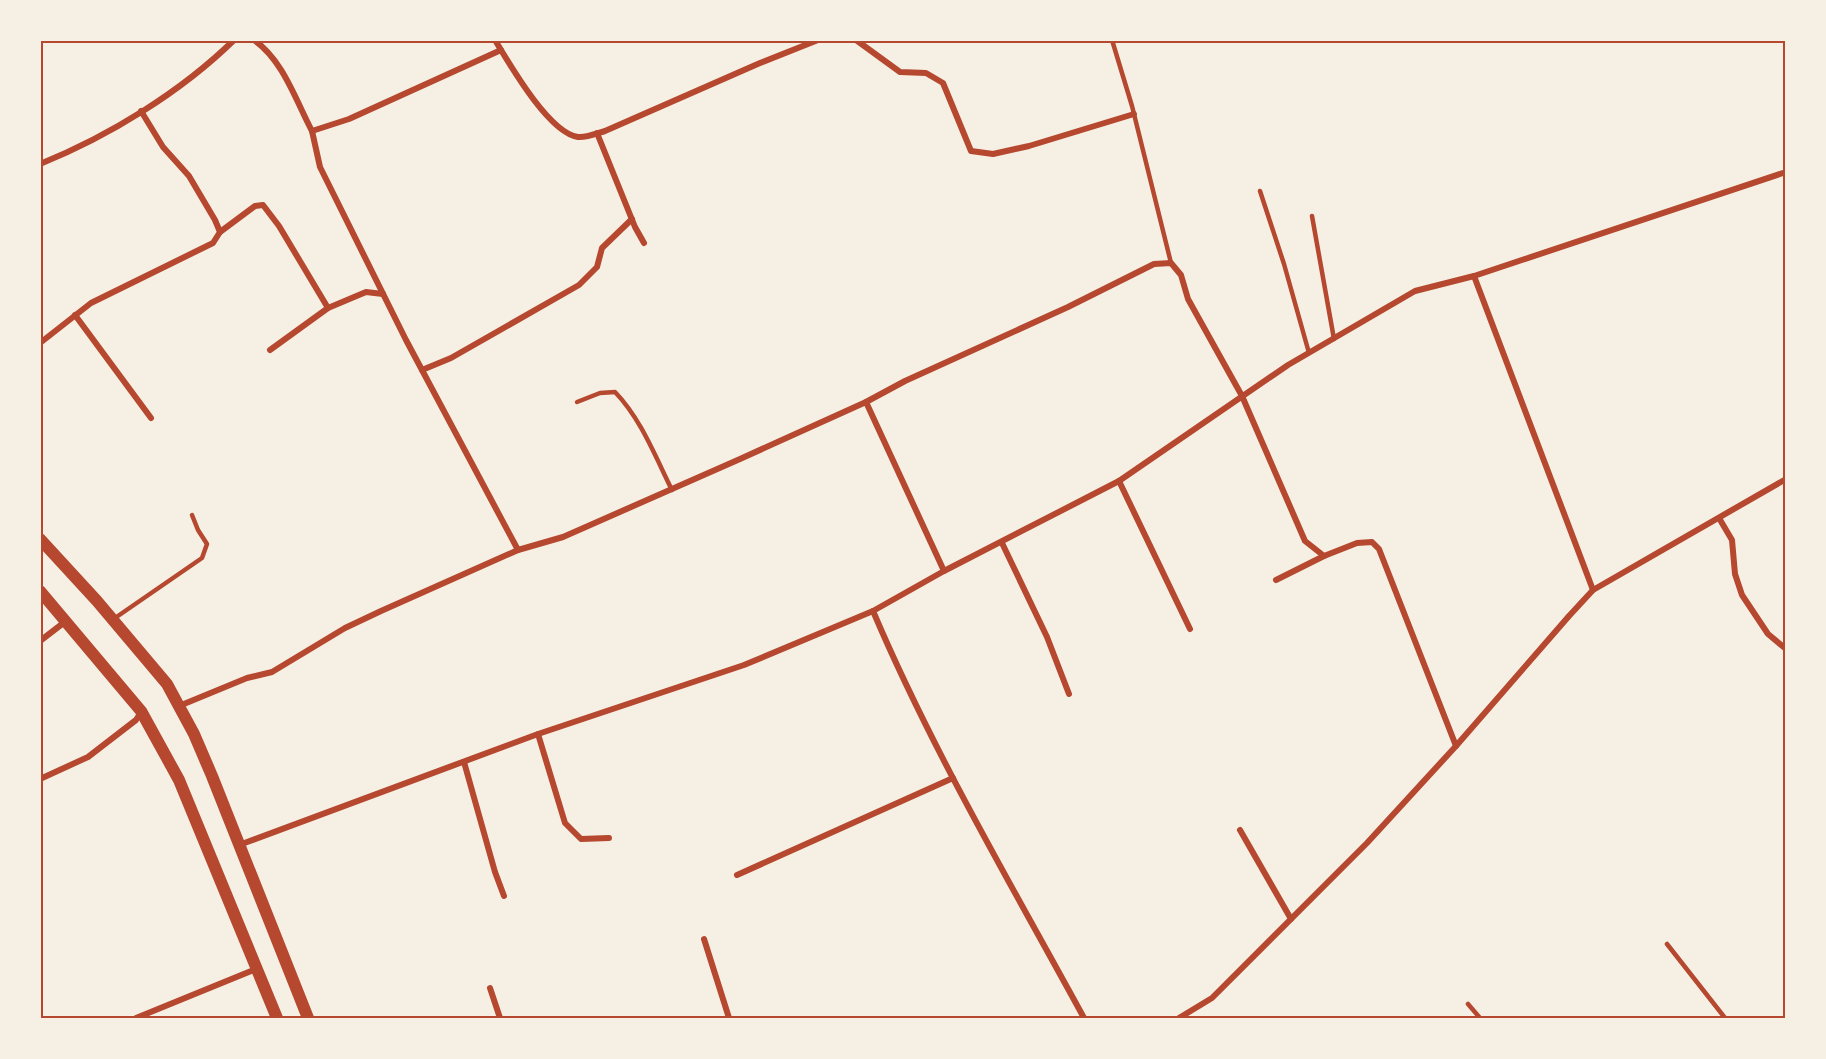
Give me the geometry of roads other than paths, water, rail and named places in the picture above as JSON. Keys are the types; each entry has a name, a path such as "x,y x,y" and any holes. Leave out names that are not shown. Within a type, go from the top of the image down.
{"main road":[{"path":"40,539 166,684 179,706 198,744 308,1018"},
{"path":"40,591 141,711 179,780 277,1018"}],"street":[{"path":"40,164 79,148 160,101 217,57 234,40"},
{"path":"254,40 276,62 312,131 320,167 422,370 518,550"},
{"path":"495,40 524,88 559,128 579,137 605,131 818,40"},
{"path":"856,40 900,72 926,73 943,83 971,151 993,154 1029,146 1134,114"},
{"path":"312,131 349,120 501,50"},
{"path":"141,111 163,147 189,176 220,231"},
{"path":"597,133 644,243"},
{"path":"239,845 538,734 744,665 873,611 944,571 1119,481 1242,396 1309,353 1415,291 1474,276 1785,172"},
{"path":"40,343 91,303 213,243 220,231 255,206 263,205 279,226 328,308"},
{"path":"422,370 451,358 579,285 597,267 602,248 632,219"},
{"path":"179,706 247,678 272,672 345,628 518,550 563,537 672,490 867,402 905,381 1068,307 1154,264 1171,263 1181,275 1188,299 1242,396 1305,541 1324,556"},
{"path":"1474,276 1593,590"},
{"path":"270,350 328,308 366,292 383,294"},
{"path":"75,315 151,418"},
{"path":"867,402 944,571"},
{"path":"1179,1018 1212,998 1367,843 1593,590 1785,479"},
{"path":"1119,481 1190,629"},
{"path":"1719,518 1732,540 1735,574 1742,595 1768,634 1785,649"},
{"path":"1276,580 1324,556 1357,543 1372,542 1379,549 1456,746"},
{"path":"1002,543 1047,637 1069,694"},
{"path":"873,611 903,681 953,778 1084,1018"},
{"path":"40,641 67,621"},
{"path":"40,779 88,757 136,720 141,711"},
{"path":"538,734 565,823 581,839 609,838"},
{"path":"464,762 504,896"},
{"path":"737,875 953,778"},
{"path":"1240,830 1291,919"},
{"path":"704,939 729,1018"},
{"path":"136,1018 256,969"},
{"path":"490,988 500,1018"}],"lane":[{"path":"1112,40 1134,114 1171,263"},
{"path":"1260,191 1275,232 1309,353"},
{"path":"1312,216 1334,339"},
{"path":"577,402 600,393 615,392 627,404 672,490"},
{"path":"112,620 202,558 207,544 192,515"},
{"path":"1666,944 1725,1018"},
{"path":"1468,1004 1480,1018"}]}
